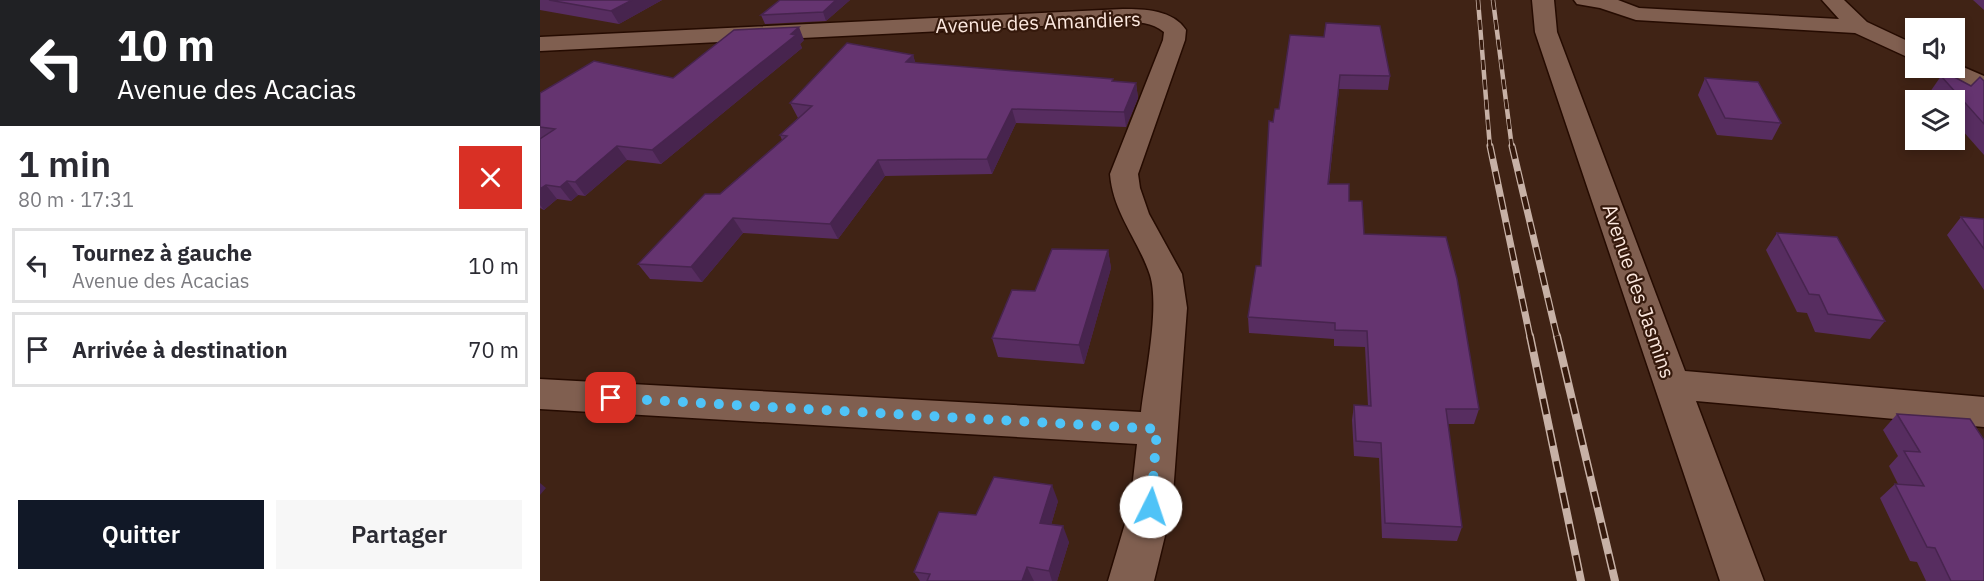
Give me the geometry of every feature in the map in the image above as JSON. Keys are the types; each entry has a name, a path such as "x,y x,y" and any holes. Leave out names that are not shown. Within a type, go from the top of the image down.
{"street":[{"name":"Avenue des Jasmins","path":"1543,0 1546,32 1742,581"},
{"path":"1662,0 1837,6 1859,27 1905,49"},
{"path":"1603,1 1636,14 1859,27"},
{"name":"Avenue des Amandiers","path":"540,44 1148,8 1175,30 1174,40 1124,174 1124,187 1131,208 1167,276 1170,308 1151,507 1131,581"},
{"path":"1965,76 1984,85"},
{"path":"1672,384 1984,412"},
{"path":"540,394 1157,429"}],"building":[{"path":"549,0 632,0 611,11"},
{"path":"780,0 836,0 823,12 761,15"},
{"path":"1326,23 1380,26 1390,76 1340,75 1328,184 1349,184 1349,201 1362,201 1364,234 1446,237 1457,279 1479,409 1446,409 1462,527 1385,523 1381,443 1356,441 1354,405 1371,406 1367,331 1335,330 1335,323 1248,317 1256,266 1261,266 1269,121 1273,122 1275,109 1279,109 1290,35 1324,37"},
{"path":"799,27 791,34 796,35 652,150 617,146 575,182 567,181 560,187 546,185 540,189 540,139 555,129 540,127 540,93 594,61 673,78 734,30"},
{"path":"847,43 913,55 906,62 1113,79 1112,81 1136,83 1124,112 1012,109 987,159 878,160 830,224 733,218 691,267 638,264 705,194 720,194 787,136 780,135 812,106 790,103"},
{"path":"1980,77 1984,81 1984,124 1965,103 1965,90 1954,90 1943,78 1956,78 1971,86"},
{"path":"1705,78 1758,82 1781,123 1725,118"},
{"path":"1961,217 1984,219 1984,249"},
{"path":"1777,233 1837,237 1885,321 1828,314 1819,295 1809,294"},
{"path":"1052,249 1108,250 1079,345 992,338 1012,290 1035,291"},
{"path":"1897,414 1970,419 1984,440 1984,581 1951,581 1935,548 1927,547 1895,484 1924,486 1904,451 1920,452"},
{"path":"994,477 1052,485 1040,523 1063,526 1049,571 1027,567 1022,581 927,581 930,574 914,572 939,512 976,515"}],"railway":[{"path":"1478,0 1490,148"},
{"path":"1493,0 1512,148"},
{"path":"1490,146 1530,337"},
{"path":"1512,146 1557,337"},
{"path":"1530,336 1581,581"},
{"path":"1557,336 1615,581"}],"route":[{"path":"611,398 1157,429 1151,507"}]}
